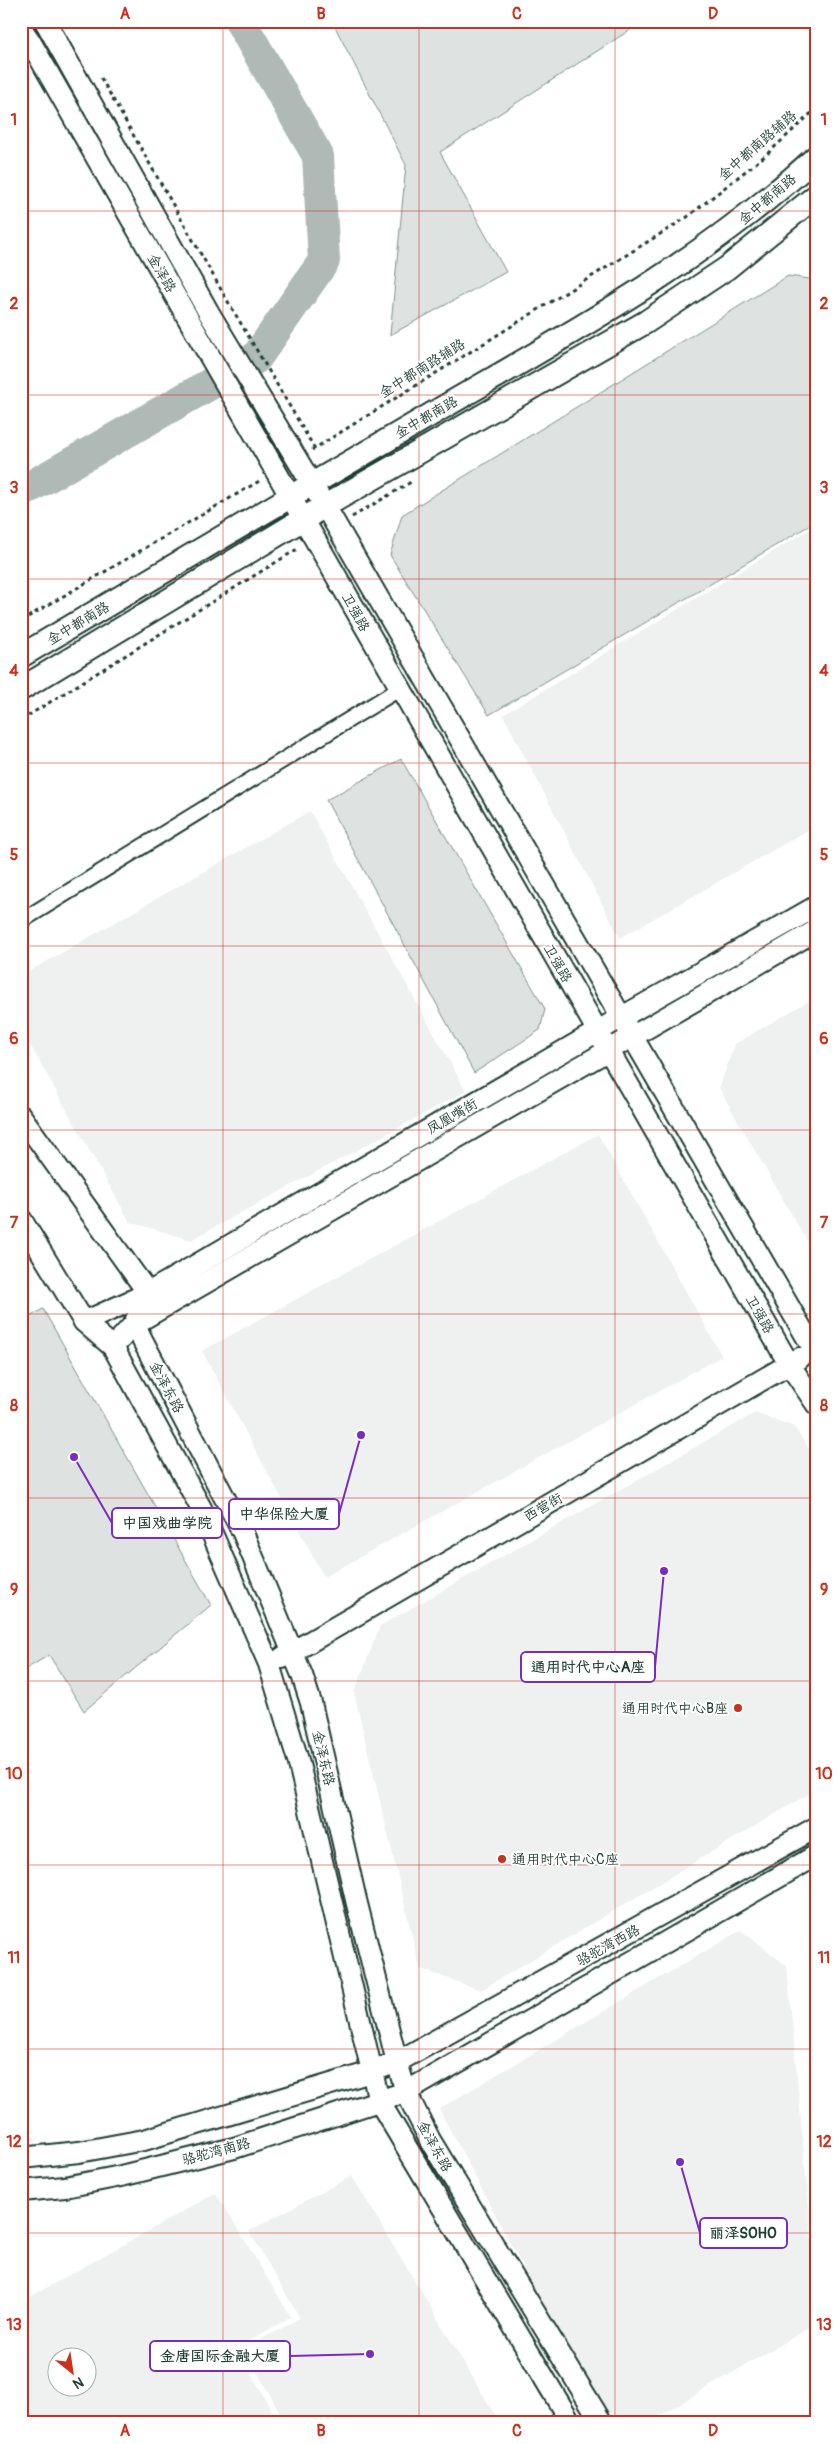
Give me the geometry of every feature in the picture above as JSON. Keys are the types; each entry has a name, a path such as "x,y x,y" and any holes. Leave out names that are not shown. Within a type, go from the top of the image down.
{"main road":[{"name":"金中都南路","path":"21,656 291,495 645,289 716,240 817,156"},
{"name":"金中都南路","path":"21,689 304,518 646,322 727,268 817,196"}],"street":[{"name":"金泽路","path":"44,21 210,313 325,506"},
{"name":"金泽路","path":"21,28 304,518"},
{"name":"卫强路","path":"325,506 816,1351"},
{"name":"卫强路","path":"304,518 399,689 789,1364 817,1405"},
{"path":"21,921 399,689"},
{"name":"凤凰嘴街","path":"84,1322 148,1293 597,1031 817,906"},
{"name":"凤凰嘴街","path":"113,1347 134,1324 817,930"},
{"path":"21,1116 148,1293 134,1324"},
{"name":"金泽东路","path":"21,1219 84,1322 113,1347 201,1508 269,1664 298,1760 379,2101 571,2423"},
{"name":"金泽东路","path":"134,1324 243,1533 293,1652 311,1703 356,1900 406,2092 430,2140 602,2423"},
{"name":"西营街","path":"269,1664 293,1652 789,1364 816,1351"},
{"name":"骆驼湾西路","path":"397,2062 817,1827"},
{"name":"骆驼湾西路","path":"406,2092 817,1855"},
{"path":"21,2158 79,2152 144,2140 371,2072 397,2062"},
{"name":"骆驼湾南路","path":"21,2191 64,2187 130,2174 234,2148 406,2092"}],"path":[{"path":"98,72 227,300 315,448"},
{"name":"金中都南路辅路","path":"298,458 686,218 766,155 817,108"},
{"path":"21,621 277,470"}],"shaded area":[{"path":"332,21 644,21 440,152 506,272 390,335 406,165"},
{"path":"788,276 817,280 817,521 489,715 390,555 402,515"},
{"path":"817,525 817,825 620,938 503,715"},
{"path":"401,759 545,1009 540,1030 474,1073 326,800"},
{"path":"310,811 466,1091 191,1240 130,1222 21,1029 21,976"},
{"path":"817,996 817,1259 719,1088 735,1044"},
{"path":"598,1134 722,1356 324,1577 202,1351"},
{"path":"43,1309 211,1605 84,1711 49,1655 21,1672 21,1322"},
{"path":"755,1413 794,1427 817,1460 817,1789 481,1990 420,1969 354,1693 380,1626"},
{"path":"741,1930 787,1966 817,2298 817,2323 647,2423 606,2423 439,2109"},
{"path":"352,2176 500,2423 286,2423 244,2349 300,2318 249,2231"},
{"path":"216,2193 291,2317 236,2348 279,2423 21,2423 21,2302"}],"waterway":[{"path":"21,492 256,358 324,261 318,156 240,21"}],"place":[{"name":"中华保险大厦","path":"361,1435"},
{"name":"中国戏曲学院","path":"74,1457"},
{"name":"通用时代中心A座","path":"664,1571"},
{"name":"通用时代中心B座","path":"738,1708"},
{"name":"通用时代中心C座","path":"502,1859"},
{"name":"丽泽SOHO","path":"680,2162"},
{"name":"金唐国际金融大厦","path":"370,2354"}]}
